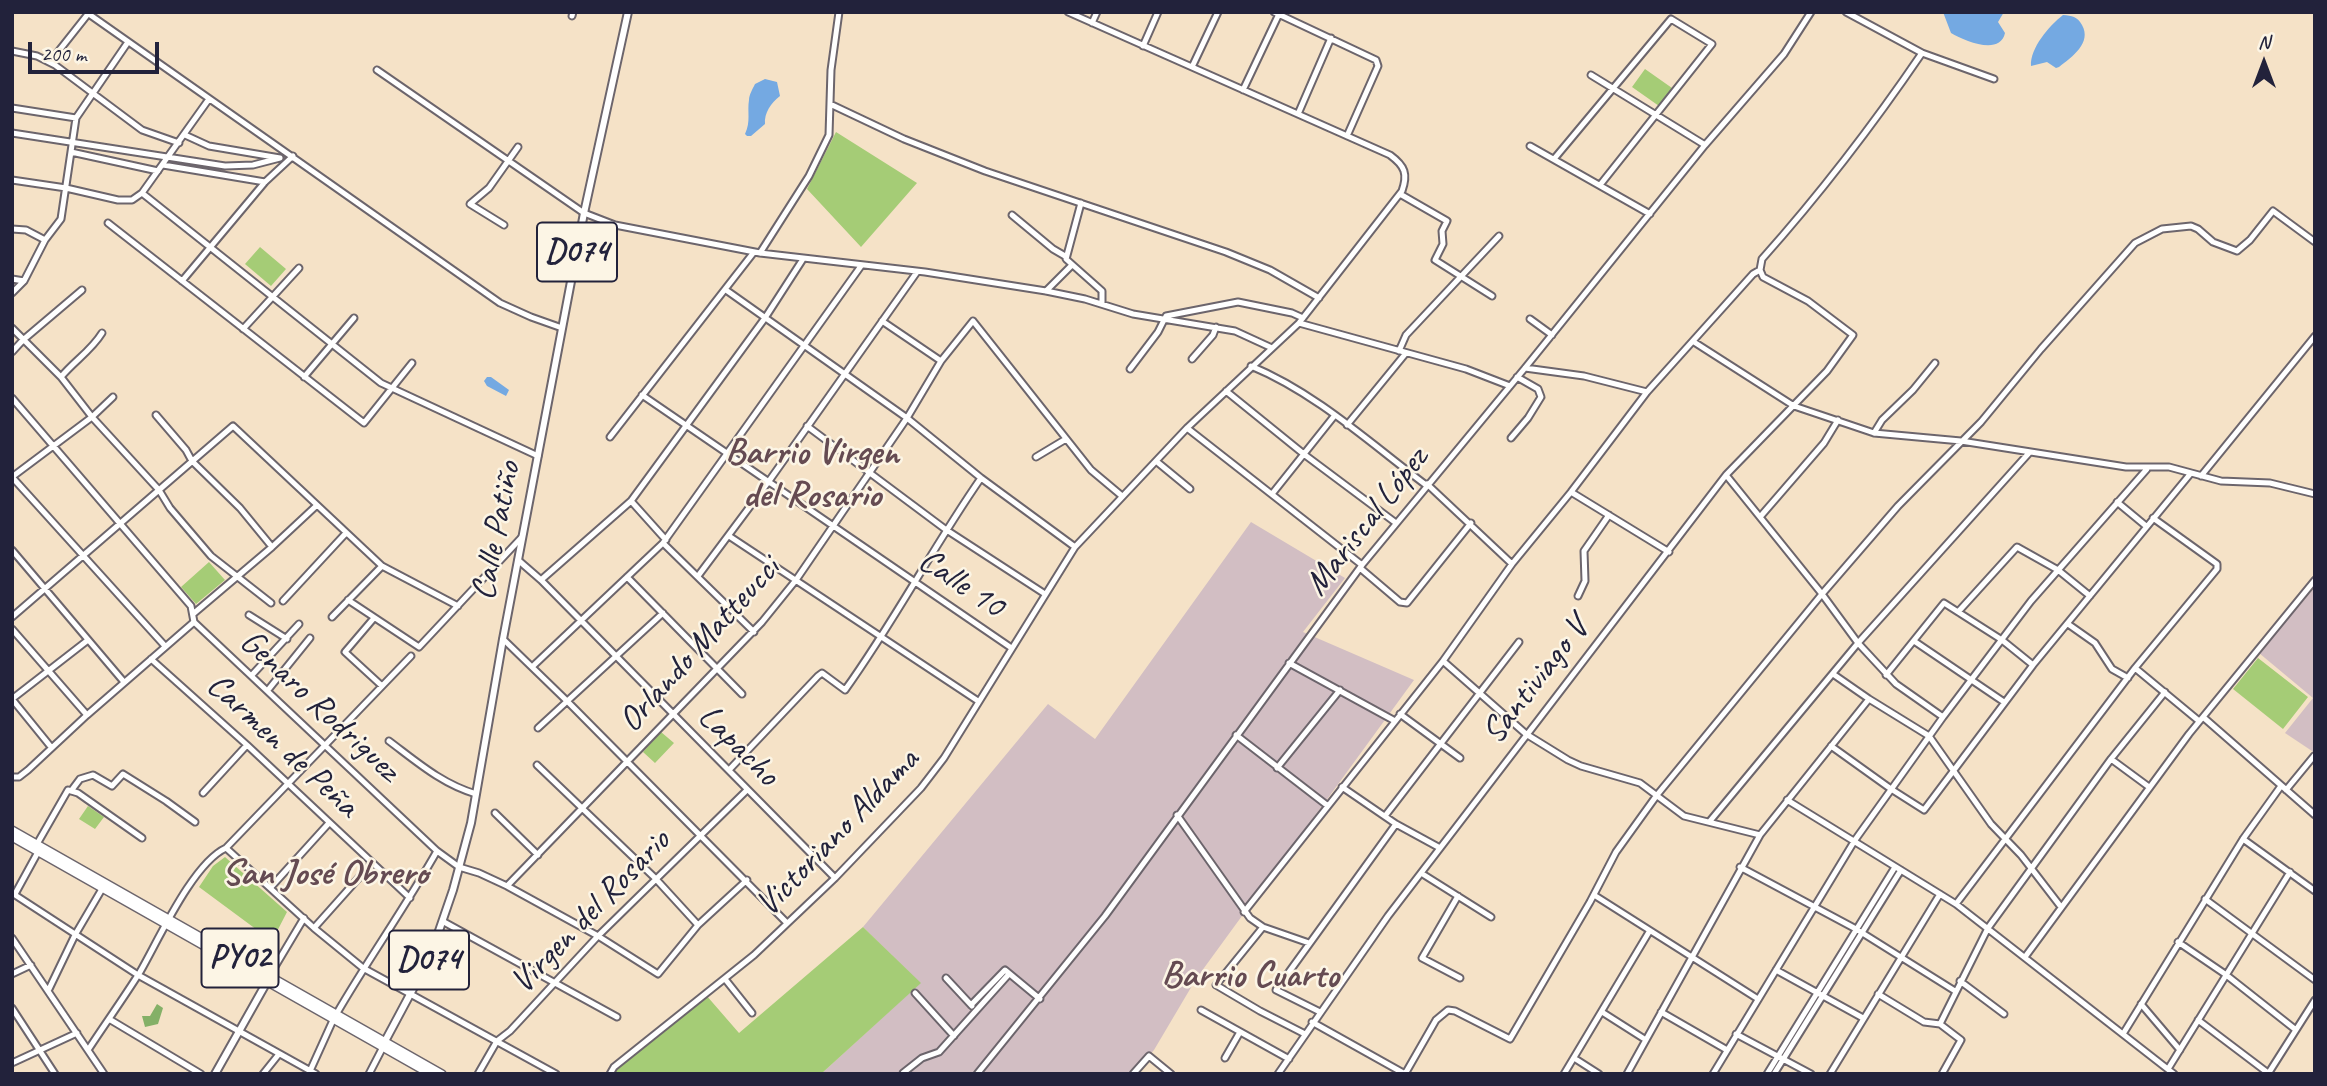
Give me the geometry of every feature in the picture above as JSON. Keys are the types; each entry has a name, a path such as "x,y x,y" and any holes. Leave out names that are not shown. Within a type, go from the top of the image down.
{"highway":[{"name":"PY02","path":"12,830 102,888 169,922"},
{"name":"PY02","path":"12,837 37,848 336,1016 430,1074"},
{"name":"PY02","path":"384,1044 442,1074"}],"main road":[{"name":"Calle Patiño","path":"384,1044 430,957 444,922 459,867 476,794 584,213 628,12"},
{"path":"215,1074 268,979"}],"street":[{"path":"610,437 757,252 809,176 826,144 831,126 831,70 839,12"},
{"path":"1068,12 1391,156 1405,169 1406,175 1400,194 1445,219 1447,223 1443,231 1443,244 1435,260 1492,296"},
{"path":"1092,23 1097,12"},
{"path":"1143,46 1158,12"},
{"path":"1192,67 1218,12"},
{"name":"Mariscal López","path":"977,1074 1105,916 1361,567 1705,145 1784,54 1811,12"},
{"path":"1846,12 1922,53 1994,79"},
{"path":"50,62 87,13 209,99 286,158 500,303 562,328"},
{"path":"1243,90 1276,13 1376,60 1378,66 1347,136"},
{"path":"1554,159 1671,19 1712,44 1600,185"},
{"path":"1298,114 1331,38"},
{"path":"12,293 24,281 45,240 61,219 76,118 128,41"},
{"path":"12,51 37,56 50,62 142,130 179,143"},
{"path":"1244,912 1443,661 1512,564 1572,492 1647,392 1753,274 1760,270 1762,259 1811,204 1884,109 1922,53"},
{"path":"377,70 584,213 615,225 757,252 1046,291 1133,314 1235,331 1272,348"},
{"path":"1591,75 1705,145"},
{"path":"12,180 66,188 118,200 132,200 142,193 209,99"},
{"path":"830,104 985,171 1226,252 1269,270 1319,298"},
{"path":"12,108 76,118"},
{"path":"12,133 225,166 253,165 286,158"},
{"path":"185,135 209,146 286,158"},
{"path":"1531,146 1650,215"},
{"path":"504,225 470,204 489,188 518,147"},
{"path":"71,152 158,171"},
{"path":"182,281 286,158"},
{"path":"163,165 265,182"},
{"path":"142,193 381,383 538,456"},
{"name":"Victoriano Aldama","path":"610,1074 614,1067 754,955 835,878 921,788 944,758 1010,647 1075,547 1188,428 1301,321 1400,194"},
{"path":"1065,256 1081,203"},
{"path":"1312,1022 1405,1074 1436,1020 1448,1010 1510,1039 1616,852 1657,795 1898,506 1981,422 2041,349 2135,243 2162,229 2191,226 2213,242 2237,251 2250,240 2273,211 2315,242"},
{"path":"1012,215 1065,256 1102,290 1102,304"},
{"path":"108,223 364,423 412,363"},
{"path":"12,229 26,230 45,240"},
{"path":"1347,425 1402,352 1406,335 1499,236"},
{"path":"541,580 631,500 765,318 803,259"},
{"path":"1046,291 1072,265"},
{"path":"533,667 665,541 861,267"},
{"path":"243,329 299,268"},
{"name":"Santiviago V","path":"1278,1074 1312,1022 1421,873 1726,474 1827,371 1853,335 1808,301 1763,277 1760,270"},
{"path":"698,576 917,272"},
{"path":"12,279 24,281"},
{"path":"12,352 82,290"},
{"path":"726,290 907,418 981,478 1075,547"},
{"path":"1130,369 1158,332 1166,316 1238,302 1292,313 1301,321 1466,369 1510,386"},
{"path":"304,377 354,318"},
{"path":"1530,319 1552,335"},
{"path":"882,321 941,361"},
{"name":"Orlando Matteucci","path":"507,886 754,632 796,580 907,418 941,361 974,321 1066,439"},
{"path":"1192,359 1213,335 1216,327"},
{"path":"12,328 61,377 92,417 159,490 170,508 211,556 271,603"},
{"path":"61,377 94,346 102,333"},
{"path":"2201,476 2315,337"},
{"path":"1694,342 1794,406 1874,433 1961,441 2147,469 2169,467 2228,482 2270,483 2315,494"},
{"path":"1874,433 1882,420 1913,390 1935,363"},
{"path":"1251,366 1277,377 1335,415 1427,484 1512,564"},
{"path":"1525,368 1584,376 1647,392"},
{"path":"1511,438 1541,397 1538,389 1517,377"},
{"path":"1226,391 1304,455 1396,523"},
{"name":"Calle 10","path":"642,395 1010,647"},
{"path":"1803,395 1812,411"},
{"path":"113,397 92,417 12,477 165,646"},
{"name":"Genaro Rodriguez","path":"12,398 191,606 193,618 437,851 459,867 507,886 598,936 658,974 698,925"},
{"path":"156,415 192,461 240,508 272,547"},
{"path":"1272,494 1335,415"},
{"path":"1760,517 1824,443 1838,420"},
{"path":"12,617 233,426 382,566 457,606"},
{"path":"807,426 946,529 1045,594"},
{"path":"1188,428 1361,567 1400,602 1407,603 1471,523"},
{"path":"1036,457 1066,439 1091,470 1122,496"},
{"path":"1710,821 1858,643 2029,453"},
{"path":"1156,461 1190,489"},
{"path":"1713,1074 1855,840 1929,736 2058,570 2147,469"},
{"path":"1831,746 1924,810 2033,665 2191,473"},
{"path":"1726,474 1886,675 1943,717"},
{"path":"729,770 822,673 845,690 881,638 946,529 981,478"},
{"path":"1572,492 1669,552"},
{"path":"631,500 665,541 754,632"},
{"path":"2117,502 2146,526"},
{"path":"12,778 19,777 28,770 316,506"},
{"path":"1578,596 1585,581 1584,551 1609,515"},
{"path":"1956,904 2135,668 2218,566 2153,518"},
{"path":"283,601 345,533"},
{"path":"729,536 978,701"},
{"path":"348,600 419,647 522,537"},
{"path":"1958,612 2017,547 2058,570 2090,596"},
{"path":"12,550 124,682"},
{"name":"Lapacho","path":"518,560 541,580 835,878"},
{"path":"332,617 382,566"},
{"path":"627,577 742,694"},
{"path":"2025,957 2201,719 2315,580"},
{"path":"1886,675 1944,603 2001,640 2033,665"},
{"path":"538,728 663,613"},
{"path":"249,615 286,639"},
{"path":"374,618 345,652 382,687"},
{"path":"252,675 299,624"},
{"path":"2068,624 2095,643 2112,669 2128,678"},
{"path":"12,629 87,715"},
{"path":"268,690 310,638"},
{"path":"503,639 747,880 787,923"},
{"path":"51,747 12,699 49,673 88,640"},
{"path":"1914,640 2004,702"},
{"path":"1385,816 1519,642"},
{"path":"88,1050 138,975 196,876 216,852 226,848 411,656"},
{"name":"Carmen de Peña","path":"151,659 410,898"},
{"path":"1443,661 1526,734 1581,766 1631,780 1657,795 1684,816 1760,835"},
{"path":"1289,663 1395,720"},
{"path":"2135,668 2201,719 2315,815"},
{"path":"1833,674 1929,736 1991,824 2021,855 2061,907"},
{"path":"1277,768 1340,690"},
{"path":"1940,1024 1988,928 2111,759 2165,692"},
{"path":"1627,1074 1760,835 1869,699"},
{"path":"1401,714 1460,758"},
{"path":"1236,735 1328,806"},
{"path":"389,741 438,777 457,788 476,794"},
{"path":"203,793 247,745"},
{"path":"2123,1034 2243,839 2283,788 2314,756"},
{"path":"2111,759 2149,787"},
{"path":"537,765 655,878 698,925 747,880"},
{"path":"195,822 123,774 112,786 93,775 80,779 71,791 64,793 13,893 138,975 312,1073 336,1016 363,968 410,898 437,851"},
{"path":"1342,788 1396,824 1440,848"},
{"name":"Virgen del Rosario","path":"478,1074 497,1041 510,1031 655,878 747,790"},
{"path":"71,791 142,838"},
{"path":"1787,800 1956,904 2174,1074"},
{"path":"495,813 538,855"},
{"path":"1177,815 1244,912 1263,927 1309,943"},
{"path":"271,887 329,823"},
{"path":"1320,1012 1276,990 1396,824"},
{"path":"2243,839 2315,891"},
{"path":"226,848 314,928 363,968 556,1074"},
{"path":"314,928 372,863"},
{"path":"1740,867 1859,930 1955,991"},
{"path":"1774,1074 1819,994 1898,868"},
{"path":"2168,1069 2290,872"},
{"path":"1421,873 1491,917"},
{"path":"49,989 102,888"},
{"path":"1830,1074 1940,894"},
{"path":"1594,895 1758,999"},
{"path":"1458,896 1422,958 1460,978"},
{"path":"2205,900 2315,980"},
{"path":"268,979 304,918"},
{"path":"444,922 617,1017"},
{"path":"1263,927 1216,985 1259,1012 1305,1034"},
{"path":"1564,1074 1649,932"},
{"path":"12,938 104,1074"},
{"path":"2178,942 2225,974 2296,1030"},
{"path":"12,974 31,965"},
{"path":"1776,970 1863,1018"},
{"path":"971,1005 1002,971 1040,999"},
{"path":"903,1073 922,1058 939,1052 1009,974"},
{"path":"946,978 977,1011"},
{"path":"724,979 752,1013"},
{"path":"1961,981 2004,1014"},
{"path":"915,993 954,1036"},
{"path":"1878,994 1924,1022 1940,1024 1961,1040 1942,1074"},
{"path":"2199,1020 2268,1074 2315,1000"},
{"path":"2141,1004 2180,1050"},
{"path":"12,1008 55,1074"},
{"path":"1201,1010 1289,1059"},
{"path":"1602,1012 1646,1040"},
{"path":"1661,1012 1727,1049"},
{"path":"108,1019 201,1074"},
{"path":"1225,1058 1240,1032"},
{"path":"12,1062 77,1033"},
{"path":"1736,1034 1811,1074"},
{"path":"369,1074 384,1044"},
{"path":"262,1074 279,1054"},
{"path":"1133,1074 1149,1056 1171,1074"},
{"path":"1574,1058 1599,1074"},
{"path":"1767,1074 1781,1058"},
{"path":"540,1074 544,1067"}],"shaded area":[{"path":"1251,522 1345,578 1303,632 1414,680 1196,979 1154,1050 1132,1074 821,1074 920,983 863,927 1048,704 1095,739"},
{"path":"2315,587 2315,753 2285,733 2313,698 2259,653"}],"green space":[{"path":"1645,69 1672,88 1659,106 1632,87"},
{"path":"836,132 917,183 861,247 807,189"},
{"path":"260,247 286,269 271,286 245,264"},
{"path":"209,562 225,580 196,604 181,587"},
{"path":"2258,658 2308,697 2283,729 2233,689"},
{"path":"661,732 674,743 655,763 643,752"},
{"path":"88,806 104,817 95,829 79,819"},
{"path":"225,857 287,912 272,941 199,887 213,866"},
{"path":"863,927 921,983 821,1074 612,1074 616,1066 706,995 739,1033"},
{"path":"157,1004 163,1008 158,1024 145,1027 142,1016 150,1016"}],"water":[{"path":"1943,12 2004,12 1998,22 2005,33 2002,40 1996,44 1973,43 1951,33"},
{"path":"2063,15 2074,17 2080,22 2084,32 2083,44 2059,67 2047,62 2031,66 2037,45 2046,31"},
{"path":"765,79 777,82 780,96 769,108 765,124 751,136 747,136 745,134 750,96 755,84"},
{"path":"487,377 509,390 506,396 487,386 484,381"}],"district":[{"name":"Barrio Virgen del Rosario","path":"812,474"},
{"name":"San José Obrero","path":"325,874"},
{"name":"Barrio Cuarto","path":"1250,976"}]}
